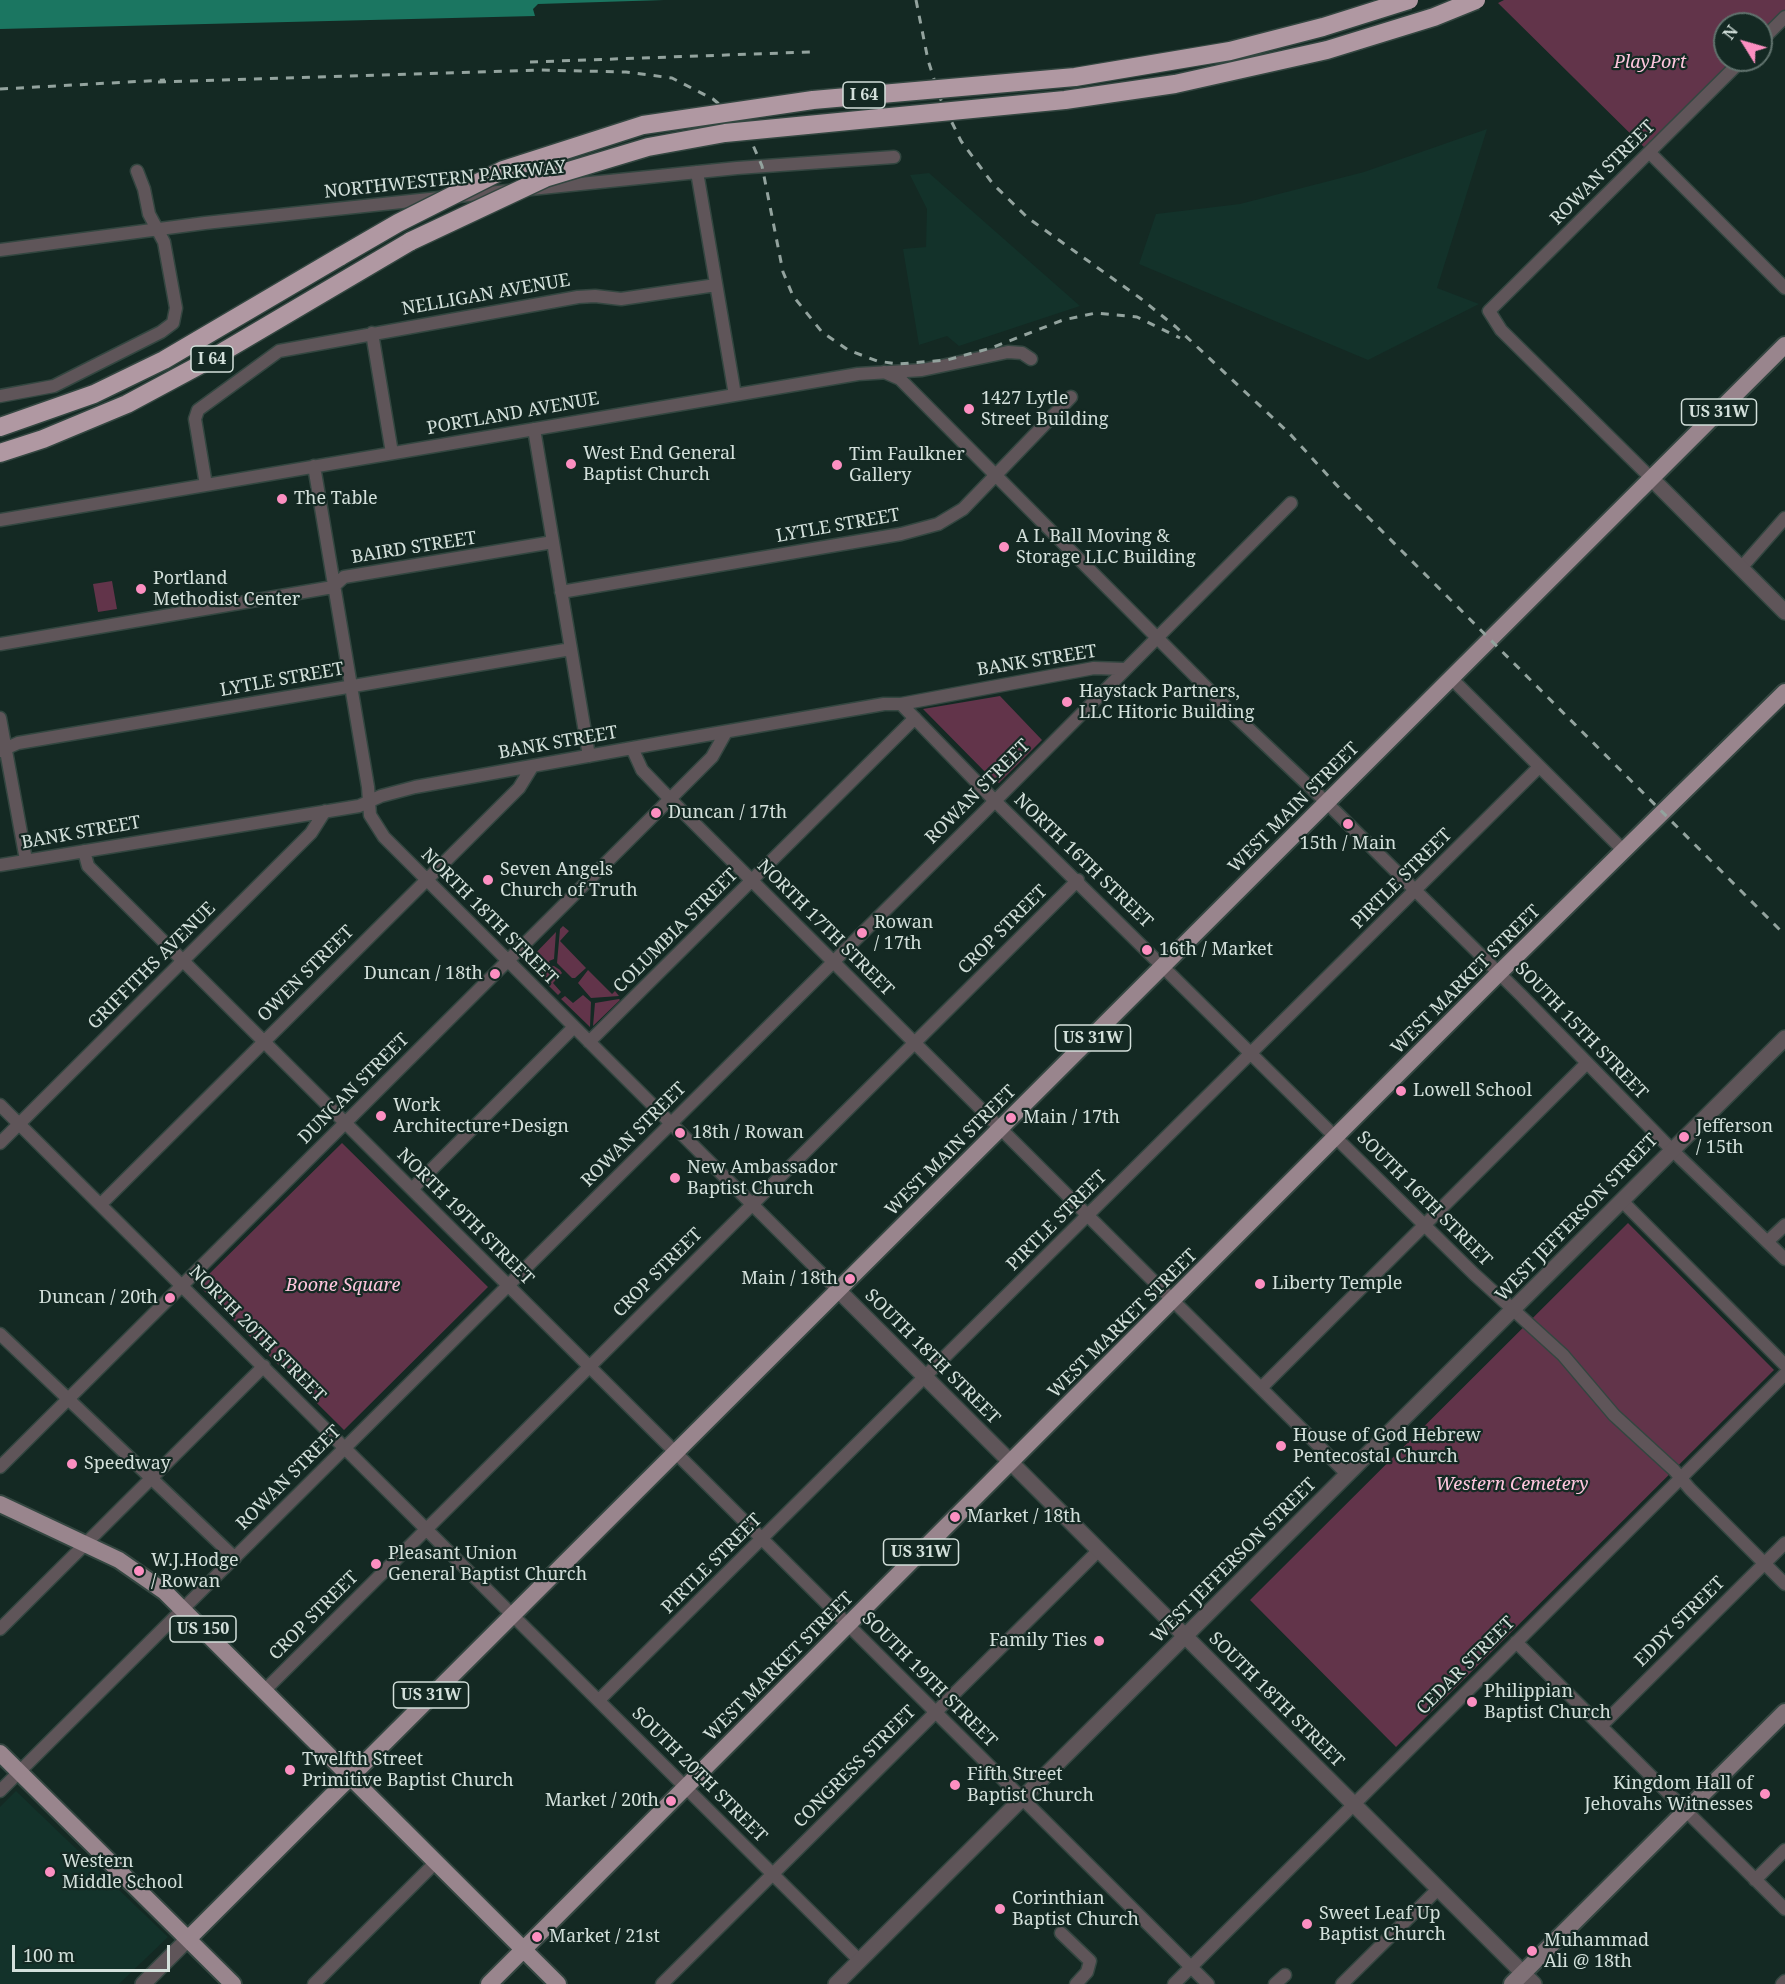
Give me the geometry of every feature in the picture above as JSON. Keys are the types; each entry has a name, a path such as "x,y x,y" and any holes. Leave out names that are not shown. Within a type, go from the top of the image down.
{"highway":[{"name":"I 64","path":"0,427 94,394 164,360 398,223 503,170 643,125 813,100 1075,77 1230,51 1323,27 1409,0"},
{"name":"I 64","path":"0,453 43,439 128,404 216,357 411,241 545,178 648,147 725,133 1065,100 1175,84 1327,50 1434,17 1476,0"}],"main road":[{"name":"WEST MAIN STREET","path":"188,1939 1785,345"},
{"name":"WEST MARKET STREET","path":"489,1984 1175,1301 1499,974 1785,692"},
{"name":"US 150","path":"0,1504 139,1571 183,1610 523,1950"},
{"path":"1524,1981 1686,1811 1785,1712"},
{"path":"0,1753 233,1984"},
{"path":"523,1950 558,1984"}],"street":[{"path":"1773,29 1785,17"},
{"name":"ROWAN STREET","path":"1652,479 1501,330 1489,310 1730,72"},
{"path":"1650,153 1785,288"},
{"name":"NORTHWESTERN PARKWAY","path":"0,250 157,229 697,172 894,157"},
{"path":"0,396 40,390 67,380 161,332 173,323 176,308 166,253 149,214 144,189 136,171"},
{"path":"697,172 735,395"},
{"name":"NELLIGAN AVENUE","path":"206,485 196,414 202,405 266,359 290,347 578,297 621,299 716,285"},
{"path":"372,333 392,453"},
{"name":"PORTLAND AVENUE","path":"0,520 858,374 922,370 1008,352 1022,353 1031,359"},
{"name":"SOUTH 15TH STREET","path":"884,372 900,380 1229,710 1326,802 1671,1149 1785,1259"},
{"name":"LYTLE STREET","path":"561,592 938,525 956,514 1071,397"},
{"path":"534,429 589,756"},
{"name":"NORTH 18TH STREET","path":"314,466 333,587 352,686 370,815 384,837 507,962 838,1290"},
{"path":"1652,479 1785,612"},
{"name":"ROWAN STREET","path":"0,1791 995,801 1291,503"},
{"path":"1742,568 1785,518"},
{"name":"BAIRD STREET","path":"0,644 333,587 344,577 553,542"},
{"name":"LYTLE STREET","path":"3,750 18,743 571,649"},
{"name":"BANK STREET","path":"0,865 359,806 415,787 884,704 901,704 1094,668 1124,669"},
{"path":"1452,679 1624,851"},
{"name":"NORTH 16TH STREET","path":"901,704 995,801 1078,880 1164,967"},
{"path":"0,718 3,750 26,861"},
{"name":"COLUMBIA STREET","path":"589,1042 915,718"},
{"name":"DUNCAN STREET","path":"0,1467 712,757 726,732"},
{"name":"NORTH 17TH STREET","path":"632,748 642,770 670,799 1348,1475"},
{"name":"OWEN STREET","path":"101,1204 519,788 532,767"},
{"name":"PIRTLE STREET","path":"599,1701 1539,767"},
{"name":"GRIFFITHS AVENUE","path":"0,1143 311,833 325,811"},
{"name":"NORTH 19TH STREET","path":"84,851 88,866 676,1452"},
{"name":"CROP STREET","path":"264,1691 1078,880"},
{"name":"SOUTH 16TH STREET","path":"1164,967 1424,1225 1513,1311 1563,1355 1614,1415 1785,1584"},
{"path":"412,1189 574,1027"},
{"name":"WEST JEFFERSON STREET","path":"836,1984 1623,1202 1671,1149 1785,1038"},
{"path":"1261,1388 1587,1063"},
{"name":"NORTH 20TH STREET","path":"0,1105 513,1614"},
{"path":"1623,1202 1785,1365"},
{"path":"1768,1242 1785,1225"},
{"name":"SOUTH 18TH STREET","path":"838,1290 1353,1805 1439,1888 1524,1981"},
{"path":"0,1334 235,1558"},
{"path":"0,1629 264,1366"},
{"name":"CEDAR STREET","path":"1174,1984 1785,1374"},
{"name":"SOUTH 19TH STREET","path":"676,1452 1209,1984"},
{"name":"EDDY STREET","path":"1601,1726 1785,1543"},
{"name":"CONGRESS STREET","path":"662,1984 1099,1550"},
{"name":"SOUTH 20TH STREET","path":"513,1614 860,1961"},
{"path":"1516,1642 1785,1910"},
{"path":"1755,1880 1785,1850"},
{"path":"314,1984 436,1862"},
{"path":"1342,1984 1439,1888"},
{"path":"1061,1933 1090,1961 1087,1972 1076,1984"},
{"name":"WEST MAIN STREET","path":"143,1984 188,1939"},
{"path":"1275,1984 1285,1975"}],"shaded area":[{"path":"0,0 664,0 538,4 533,9 535,16 0,29"},
{"path":"1487,129 1437,288 1479,304 1368,360 1139,264 1156,214 1240,204 1364,172"},
{"path":"929,173 1080,306 959,346 947,336 919,345 903,249 926,247 927,209 910,175"},
{"name":"Western Middle School","path":"16,1791 168,1937 119,1984 0,1984 0,1807"}],"green space":[{"name":"PlayPort","path":"1504,0 1785,0 1785,18 1773,30 1773,12 1713,12 1713,72 1731,72 1650,153 1498,3"},
{"path":"112,581 117,609 98,612 93,584"},
{"path":"1000,696 1042,740 999,783 994,781 923,709"},
{"path":"563,926 569,931 560,941 586,968 575,978 572,978 557,963 560,929"},
{"path":"556,932 554,959 549,961 550,963 528,961"},
{"path":"530,964 554,966 560,970 562,973 553,983 561,992 558,995 530,967"},
{"path":"588,970 612,994 615,991 619,996 591,998 578,983"},
{"path":"583,995 591,1002 590,1027 561,999 565,996 573,1003"},
{"path":"620,1000 593,1026 595,1003"},
{"name":"Boone Square","path":"342,1143 488,1287 344,1430 200,1287 204,1279"},
{"name":"Western Cemetery","path":"1628,1223 1774,1370 1396,1747 1250,1600"}],"railway":[{"path":"916,0 928,60 940,98 961,141 993,184 1028,218 1140,298 1176,327 1290,434 1342,491 1785,935"},
{"path":"530,62 810,52"},
{"path":"158,82 538,70 626,72 672,78 713,99 733,116 749,136 762,166 783,272 793,296 822,332 848,350 877,361 898,364 947,360 991,348 1063,320 1096,313 1137,317 1180,338"},
{"path":"0,89 165,80"}],"place":[{"name":"1427 Lytle Street Building","path":"969,409"},
{"name":"West End General Baptist Church","path":"571,464"},
{"name":"Tim Faulkner Gallery","path":"837,465"},
{"name":"The Table","path":"282,499"},
{"name":"A L Ball Moving & Storage LLC Building","path":"1004,547"},
{"name":"Portland Methodist Center","path":"141,589"},
{"name":"Haystack Partners, LLC Hitoric Building","path":"1067,702"},
{"name":"Duncan / 17th","path":"656,813"},
{"name":"15th / Main","path":"1348,824"},
{"name":"Seven Angels Church of Truth","path":"488,880"},
{"name":"Rowan / 17th","path":"862,933"},
{"name":"16th / Market","path":"1147,950"},
{"name":"Duncan / 18th","path":"495,974"},
{"name":"Lowell School","path":"1401,1091"},
{"name":"Work Architecture+Design","path":"381,1116"},
{"name":"Main / 17th","path":"1011,1118"},
{"name":"18th / Rowan","path":"680,1133"},
{"name":"Jefferson / 15th","path":"1684,1137"},
{"name":"New Ambassador Baptist Church","path":"675,1178"},
{"name":"Main / 18th","path":"850,1279"},
{"name":"Liberty Temple","path":"1260,1284"},
{"name":"Duncan / 20th","path":"170,1298"},
{"name":"House of God Hebrew Pentecostal Church","path":"1281,1446"},
{"name":"Speedway","path":"72,1464"},
{"name":"Market / 18th","path":"955,1517"},
{"name":"Pleasant Union General Baptist Church","path":"376,1564"},
{"name":"W.J.Hodge / Rowan","path":"139,1571"},
{"name":"Family Ties","path":"1099,1641"},
{"name":"Philippian Baptist Church","path":"1472,1702"},
{"name":"Twelfth Street Primitive Baptist Church","path":"290,1770"},
{"name":"Fifth Street Baptist Church","path":"955,1785"},
{"name":"Kingdom Hall of Jehovahs Witnesses","path":"1765,1794"},
{"name":"Market / 20th","path":"671,1801"},
{"name":"Western Middle School","path":"50,1872"},
{"name":"Corinthian Baptist Church","path":"1000,1909"},
{"name":"Sweet Leaf Up Baptist Church","path":"1307,1924"},
{"name":"Market / 21st","path":"537,1937"},
{"name":"Muhammad Ali @ 18th","path":"1532,1951"}]}
